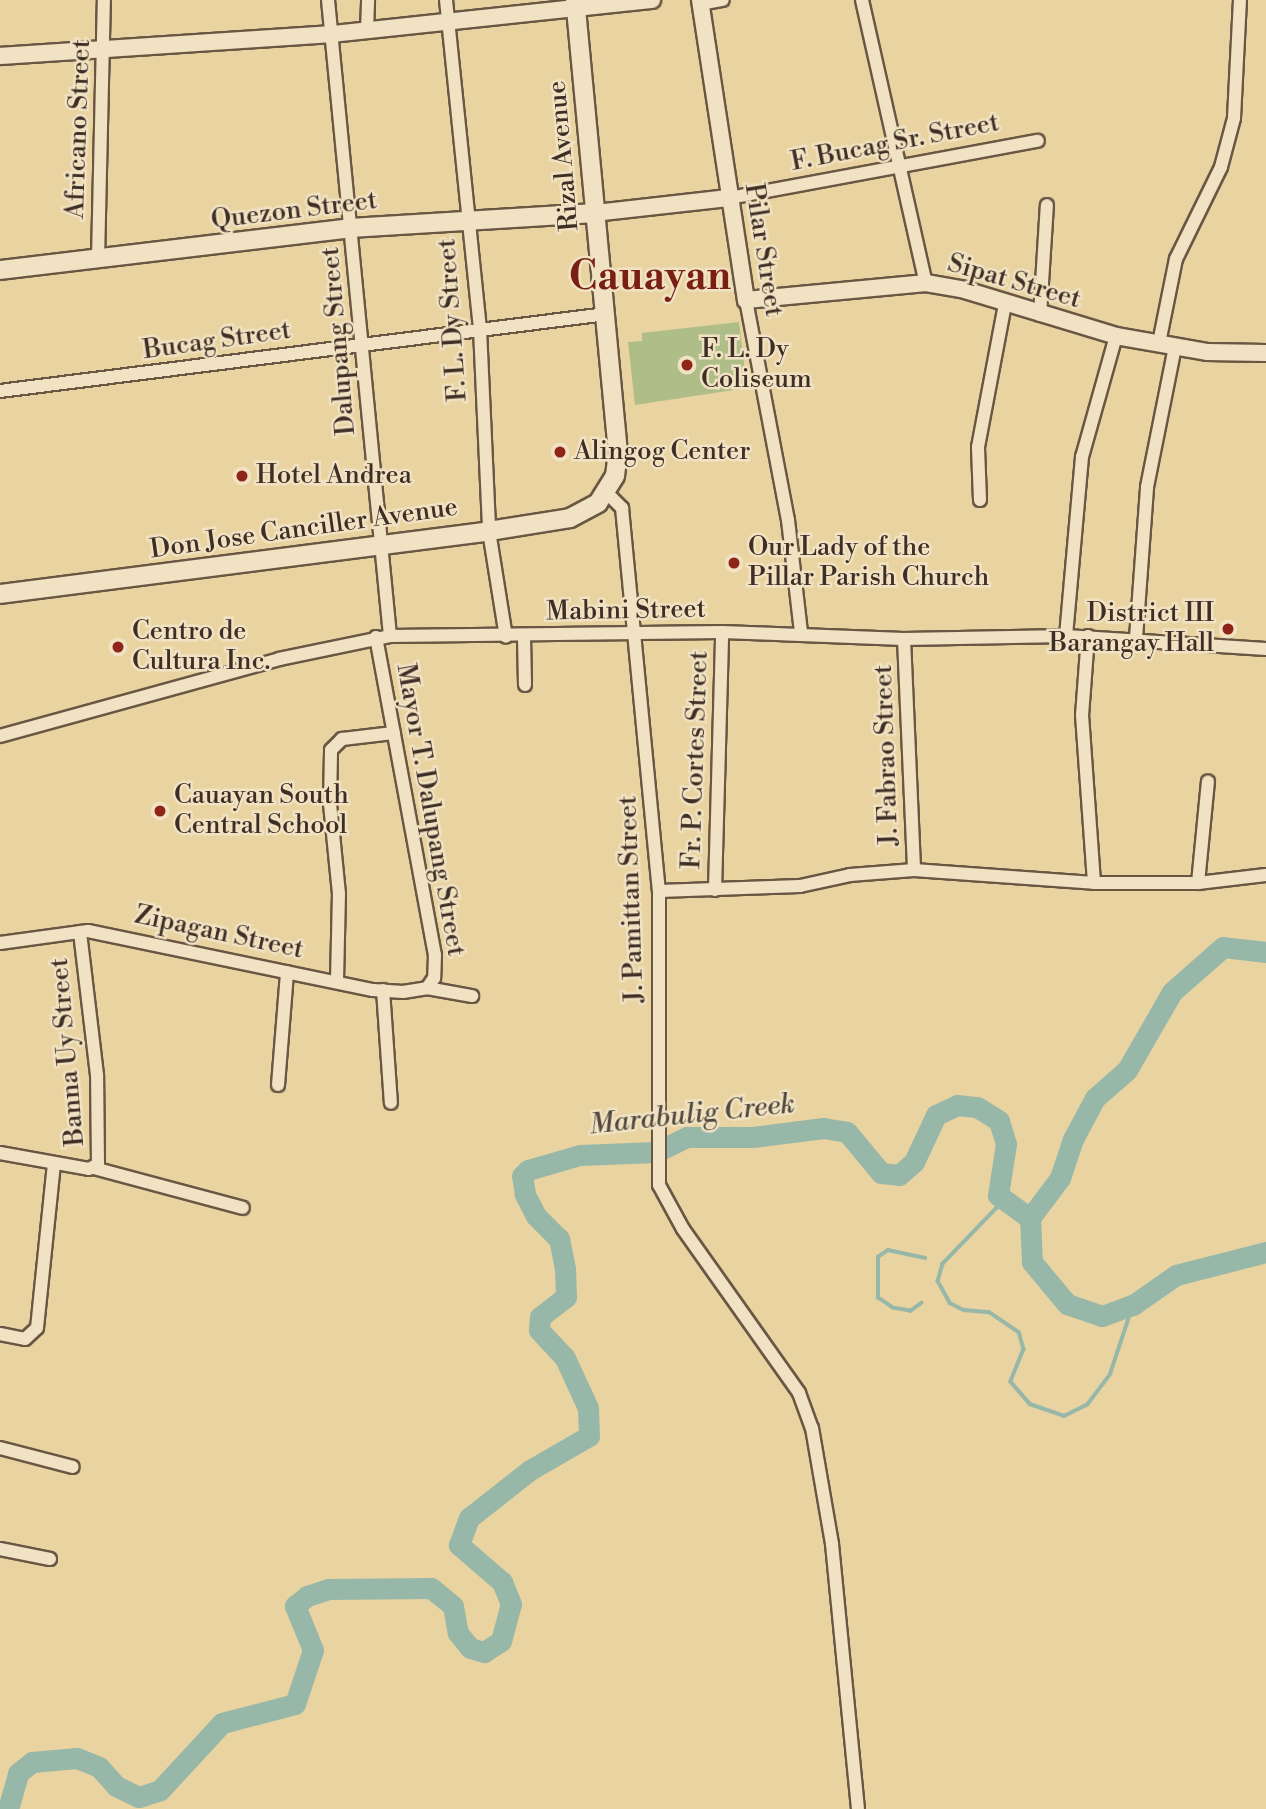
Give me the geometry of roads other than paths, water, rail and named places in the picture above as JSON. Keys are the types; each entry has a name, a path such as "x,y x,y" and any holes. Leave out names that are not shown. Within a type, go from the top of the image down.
{"main road":[{"name":"Rizal Avenue","path":"575,4 607,314 618,453 615,476 606,492"},
{"name":"Quezon Street","path":"0,270 351,228 468,218 595,213"},
{"name":"Don Jose Canciller Avenue","path":"0,594 489,531 570,518 598,503 606,492"}],"street":[{"name":"Africano Street","path":"98,259 106,47 104,0"},
{"name":"Dalupang Street","path":"328,0 364,345 378,545 390,636"},
{"path":"367,31 368,0"},
{"name":"F. L. Dy Street","path":"446,0 480,329 489,531 506,637"},
{"path":"0,56 367,31 575,4 652,0"},
{"path":"700,2 723,0"},
{"path":"862,0 926,282"},
{"path":"1136,638 1147,487 1176,259 1221,167 1234,118 1240,0"},
{"name":"Pilar Street","path":"700,2 746,300 788,520 801,632"},
{"name":"F. Bucag Sr. Street","path":"595,213 729,198 1038,141"},
{"path":"1040,315 1047,205"},
{"name":"Sipat Street","path":"746,300 926,282 1115,336 1167,345 1266,353"},
{"path":"980,500 978,447 1004,304"},
{"name":"Bucag Street","path":"0,391 607,314"},
{"path":"1066,636 1083,457 1115,336"},
{"path":"606,492 622,509 635,634"},
{"name":"Fr. P. Cortes Street","path":"715,890 722,632"},
{"name":"Mabini Street","path":"0,736 278,659 390,636 524,637 801,632 904,639 1088,636 1266,649"},
{"name":"J. Pamittan Street","path":"635,634 659,891 657,1163 663,1197 799,1393 812,1428 832,1544 858,1809"},
{"path":"1088,636 1082,715 1094,883"},
{"name":"Mayor T. Dalupang Street","path":"376,637 435,955 433,978 426,988"},
{"path":"524,637 525,685"},
{"name":"J. Fabrao Street","path":"904,639 914,870"},
{"path":"337,981 339,894 330,804 331,750 342,739 394,733"},
{"path":"1198,883 1208,780"},
{"path":"659,891 800,886 850,875 914,870 1094,883 1198,883 1266,875"},
{"name":"Zipagan Street","path":"0,943 80,932 117,935 383,990 426,988 472,996"},
{"name":"Banna Uy Street","path":"0,1153 94,1168 101,1151 101,1126 80,932"},
{"path":"278,1086 287,972"},
{"path":"383,990 391,1103"},
{"path":"0,1334 25,1339 37,1328 54,1163"},
{"path":"94,1168 243,1208"},
{"path":"0,1448 73,1467"},
{"path":"0,1549 50,1559"}],"waterway":[{"path":"1266,952 1223,947 1172,992 1127,1070 1095,1098 1073,1139 1060,1178 1030,1218 1032,1262 1067,1304 1102,1316 1133,1305 1176,1275 1266,1252"},
{"name":"Marabulig Creek","path":"8,1809 18,1773 32,1762 77,1758 99,1767 116,1786 139,1797 160,1790 222,1723 295,1704 313,1650 295,1606 307,1596 328,1589 431,1588 453,1606 458,1633 470,1648 484,1652 501,1641 511,1604 502,1582 459,1545 469,1518 530,1470 589,1436 588,1408 565,1358 539,1330 540,1317 566,1297 565,1269 559,1239 536,1216 525,1194 522,1176 528,1170 580,1155 656,1152 687,1137 753,1137 823,1128 847,1132 881,1173 899,1175 914,1162 936,1115 957,1105 977,1107 999,1121 1006,1144 998,1195 1030,1218"},
{"name":"Marabulig Creek","path":"998,1195 997,1208 943,1264 938,1281 950,1303 964,1310 989,1312 1019,1332 1024,1349 1011,1382 1030,1404 1064,1416 1087,1405 1110,1374 1133,1305"},
{"name":"Marabulig Creek","path":"922,1303 911,1311 893,1308 878,1298 878,1257 888,1250 925,1258"}],"place":[{"name":"F. L. Dy Coliseum","path":"687,365"},
{"name":"Alingog Center","path":"560,452"},
{"name":"Hotel Andrea","path":"242,476"},
{"name":"Our Lady of the Pillar Parish Church","path":"734,563"},
{"name":"District III Barangay Hall","path":"1228,629"},
{"name":"Centro de Cultura Inc.","path":"118,647"},
{"name":"Cauayan South Central School","path":"160,811"}],"district":[{"name":"Cauayan","path":"650,277"}]}
